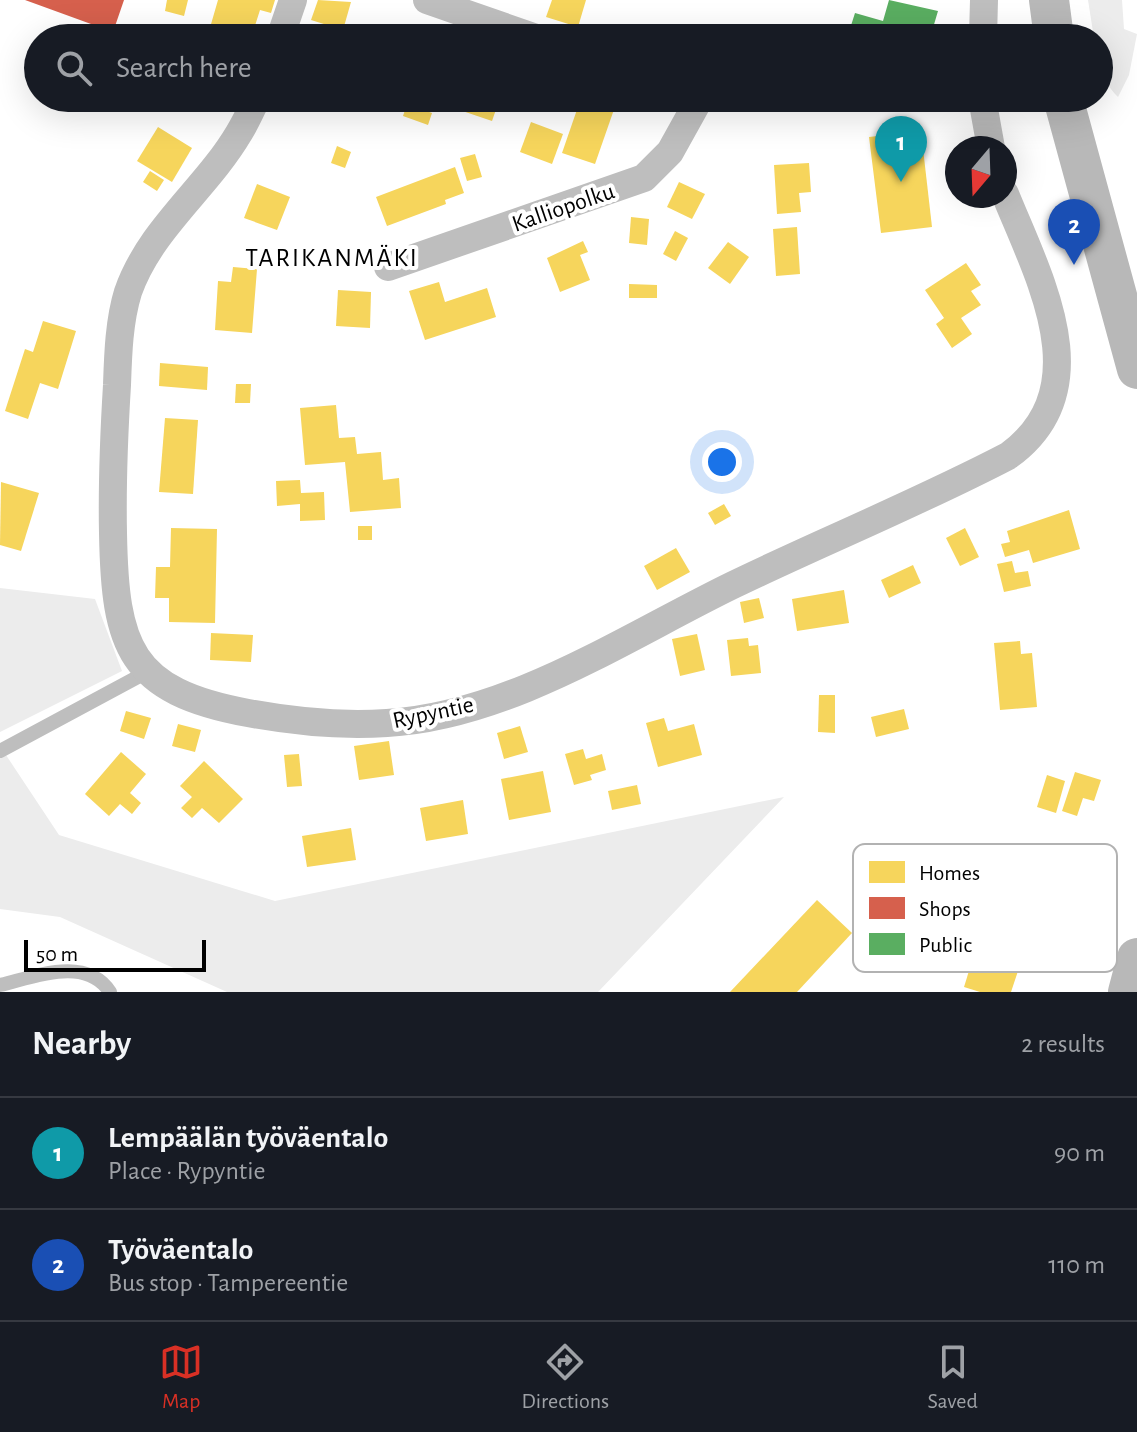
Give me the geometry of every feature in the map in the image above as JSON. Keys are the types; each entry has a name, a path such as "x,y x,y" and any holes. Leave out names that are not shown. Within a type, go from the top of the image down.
{"main road":[{"path":"1049,0 1052,24"},
{"path":"1067,112 1137,369"},
{"path":"1128,992 1137,958"}],"street":[{"path":"285,24 293,0"},
{"path":"427,0 496,24"},
{"path":"983,24 984,0"},
{"name":"Rypyntie","path":"250,112 238,135 151,245 128,293 119,347 111,474 114,585 124,628 147,672 168,690 198,703 274,718 388,723 453,712 513,692 622,645 731,586 1008,456 1038,430 1059,368 1045,294 1011,208"},
{"name":"Kalliopolku","path":"388,267 644,178 670,152 692,112"},
{"path":"985,112 989,136"}],"lane":[{"path":"0,751 147,672"},
{"path":"0,985 72,971 101,980 110,992"}],"shaded area":[{"path":"1088,0 1122,0 1124,29 1137,34 1129,75 1118,97 1113,91 1113,24 1092,24"},
{"path":"0,588 95,599 122,671 0,732"},
{"path":"0,746 59,835 275,901 784,797 598,992 227,992 60,917 0,909"}],"building: Homes":[{"path":"167,0 188,0 184,16 165,11"},
{"path":"218,0 275,0 271,13 260,10 256,24 211,24"},
{"path":"318,0 351,2 345,24 324,24 311,20"},
{"path":"552,0 586,0 579,24 546,17"},
{"path":"404,112 432,113 428,125 403,116"},
{"path":"465,112 495,112 492,121"},
{"path":"576,112 613,112 595,164 562,153"},
{"path":"531,122 563,134 552,164 520,152"},
{"path":"158,127 192,148 172,182 137,161"},
{"path":"921,131 932,227 881,233 869,137"},
{"path":"337,146 351,152 345,168 331,163"},
{"path":"475,154 482,177 467,181 460,158"},
{"path":"809,163 811,192 799,193 801,212 777,214 774,165"},
{"path":"455,167 464,193 445,200 446,204 387,226 376,197"},
{"path":"150,171 164,180 157,191 143,182"},
{"path":"679,182 705,194 692,219 667,207"},
{"path":"257,184 290,197 277,230 244,218"},
{"path":"631,217 649,219 647,245 629,243"},
{"path":"797,227 800,274 776,276 773,229"},
{"path":"675,231 688,238 676,261 663,254"},
{"path":"583,241 588,252 580,255 590,280 560,292 547,258"},
{"path":"728,242 749,257 730,284 708,268"},
{"path":"966,263 981,285 971,291 981,305 961,318 972,334 952,348 936,324 944,318 925,290"},
{"path":"233,267 257,269 252,333 215,330 218,281 231,282"},
{"path":"439,282 445,302 487,288 496,317 425,340 409,291"},
{"path":"629,284 657,285 657,298 629,298"},
{"path":"338,290 371,292 370,328 336,326"},
{"path":"43,321 76,331 58,389 40,383 28,419 5,411 25,349 33,352"},
{"path":"160,363 208,367 207,390 159,386"},
{"path":"236,384 251,384 250,403 235,403"},
{"path":"336,405 339,438 355,437 357,454 381,452 383,480 399,478 401,508 350,512 345,462 305,465 300,408"},
{"path":"165,418 198,420 193,494 159,492"},
{"path":"300,480 301,493 324,492 325,520 300,521 300,504 277,506 276,481"},
{"path":"1,482 39,493 21,551 0,545"},
{"path":"724,504 731,516 715,525 708,513"},
{"path":"1069,510 1080,549 1033,563 1029,550 1005,557 1001,544 1010,542 1007,531"},
{"path":"358,526 372,526 372,540 358,540"},
{"path":"171,528 217,529 215,623 169,622 169,598 155,598 156,567 170,567"},
{"path":"965,528 979,557 960,566 946,538"},
{"path":"676,548 690,572 657,590 644,566"},
{"path":"1012,561 1015,573 1028,571 1031,586 1004,592 997,564"},
{"path":"913,565 921,583 889,598 881,580"},
{"path":"844,590 849,623 797,631 792,599"},
{"path":"759,598 764,618 744,623 740,602"},
{"path":"211,633 253,635 251,662 210,660"},
{"path":"697,634 705,670 680,676 672,639"},
{"path":"748,638 749,646 758,645 761,673 731,676 727,640"},
{"path":"1020,641 1021,654 1032,653 1037,707 1000,710 994,643"},
{"path":"819,695 835,695 835,733 818,732"},
{"path":"904,709 909,729 876,737 871,717"},
{"path":"126,711 151,718 144,739 120,731"},
{"path":"664,718 668,731 694,724 702,755 658,767 646,723"},
{"path":"178,724 201,730 195,752 172,746"},
{"path":"520,726 528,752 504,759 497,733"},
{"path":"389,741 394,775 359,780 354,746"},
{"path":"583,749 586,759 602,754 606,770 590,775 592,780 574,785 565,754"},
{"path":"121,752 146,774 130,793 141,803 132,814 120,804 109,816 85,794"},
{"path":"299,754 302,786 287,787 284,755"},
{"path":"204,761 243,799 219,823 202,808 192,818 181,808 192,797 180,786"},
{"path":"543,771 551,812 509,820 501,779"},
{"path":"1075,772 1101,780 1094,801 1083,798 1077,816 1062,811"},
{"path":"1047,775 1065,781 1056,813 1037,807"},
{"path":"637,785 641,804 612,810 608,791"},
{"path":"463,800 468,834 426,841 420,808"},
{"path":"351,828 356,860 307,867 302,836"},
{"path":"817,900 852,933 797,992 730,992"},
{"path":"969,972 1018,972 1011,992 980,992 964,987"}],"building: Shops":[{"path":"25,0 124,0 116,24 91,24"}],"building: Public":[{"path":"889,0 938,11 934,24 851,24 855,13 883,21"}],"place":[{"name":"Lempäälän työväentalo","path":"901,182"},
{"name":"Työväentalo","path":"1074,265"}],"district":[{"name":"TARIKANMÄKI","path":"332,257"}]}
